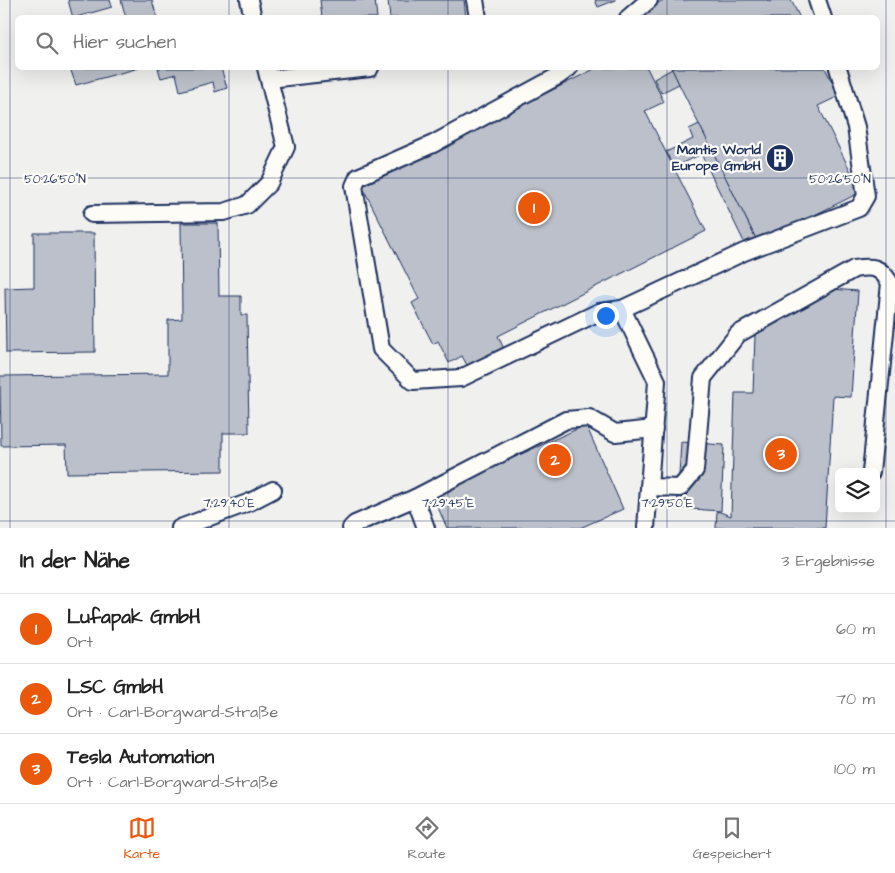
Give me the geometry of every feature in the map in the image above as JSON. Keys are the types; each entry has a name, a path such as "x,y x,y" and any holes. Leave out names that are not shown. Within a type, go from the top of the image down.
{"street":[{"path":"249,0 252,15"},
{"path":"476,0 478,15"},
{"path":"632,15 649,0"},
{"path":"817,0 822,15"},
{"path":"92,214 224,212 247,205 269,183 286,147 267,73 329,70"},
{"path":"566,70 433,144 358,177 354,186 381,349 413,381 461,378 599,312 622,308 744,252 858,208 866,196 856,127 839,70"},
{"path":"649,487 680,488 695,470 703,378 738,334 854,269 870,266 884,273 890,283 871,468"},
{"path":"622,308 658,381 646,525 631,528"},
{"path":"351,528 355,524 415,498 566,420 588,418 615,434 654,429"},
{"path":"180,528 250,502 272,490"},
{"path":"415,498 426,528"}],"building":[{"path":"68,0 110,0 112,7 84,15 72,15"},
{"path":"121,0 152,0 156,15 125,15"},
{"path":"320,0 375,0 377,15 322,15"},
{"path":"388,0 464,0 466,15 390,15"},
{"path":"595,0 616,0 598,7"},
{"path":"664,0 767,0 769,2 773,0 791,0 798,15 645,15 643,10"},
{"path":"71,70 132,70 76,85"},
{"path":"159,70 222,70 227,88 215,92 213,82 180,91 176,74 161,78"},
{"path":"592,70 648,70 664,102 645,111 706,231 498,336 504,349 468,367 462,356 449,363 438,341 433,344 412,303 419,299 362,186"},
{"name":"Mantis World Europe GmbH","path":"672,70 826,70 839,96 818,106 861,192 758,243"},
{"path":"672,70 679,84 661,93 654,79"},
{"path":"699,124 758,243 747,248 701,154 674,168 666,152 693,139 689,129"},
{"path":"181,223 218,223 219,296 241,296 241,315 247,315 249,433 223,433 223,471 67,473 66,445 1,446 0,376 168,374 168,320 182,319"},
{"path":"34,233 94,233 95,352 6,353 5,288 34,287"},
{"path":"831,289 858,291 851,397 833,396 825,528 716,528 717,511 731,516 735,393 753,393 755,335"},
{"path":"586,425 623,509 580,528 447,528 432,494"},
{"path":"681,442 724,445 721,511 677,508"}],"place":[{"name":"Mantis World Europe GmbH","path":"780,158"},
{"name":"Lufapak GmbH","path":"534,208"},
{"name":"Tesla Automation","path":"781,454"},
{"name":"LSC GmbH","path":"555,460"}]}
